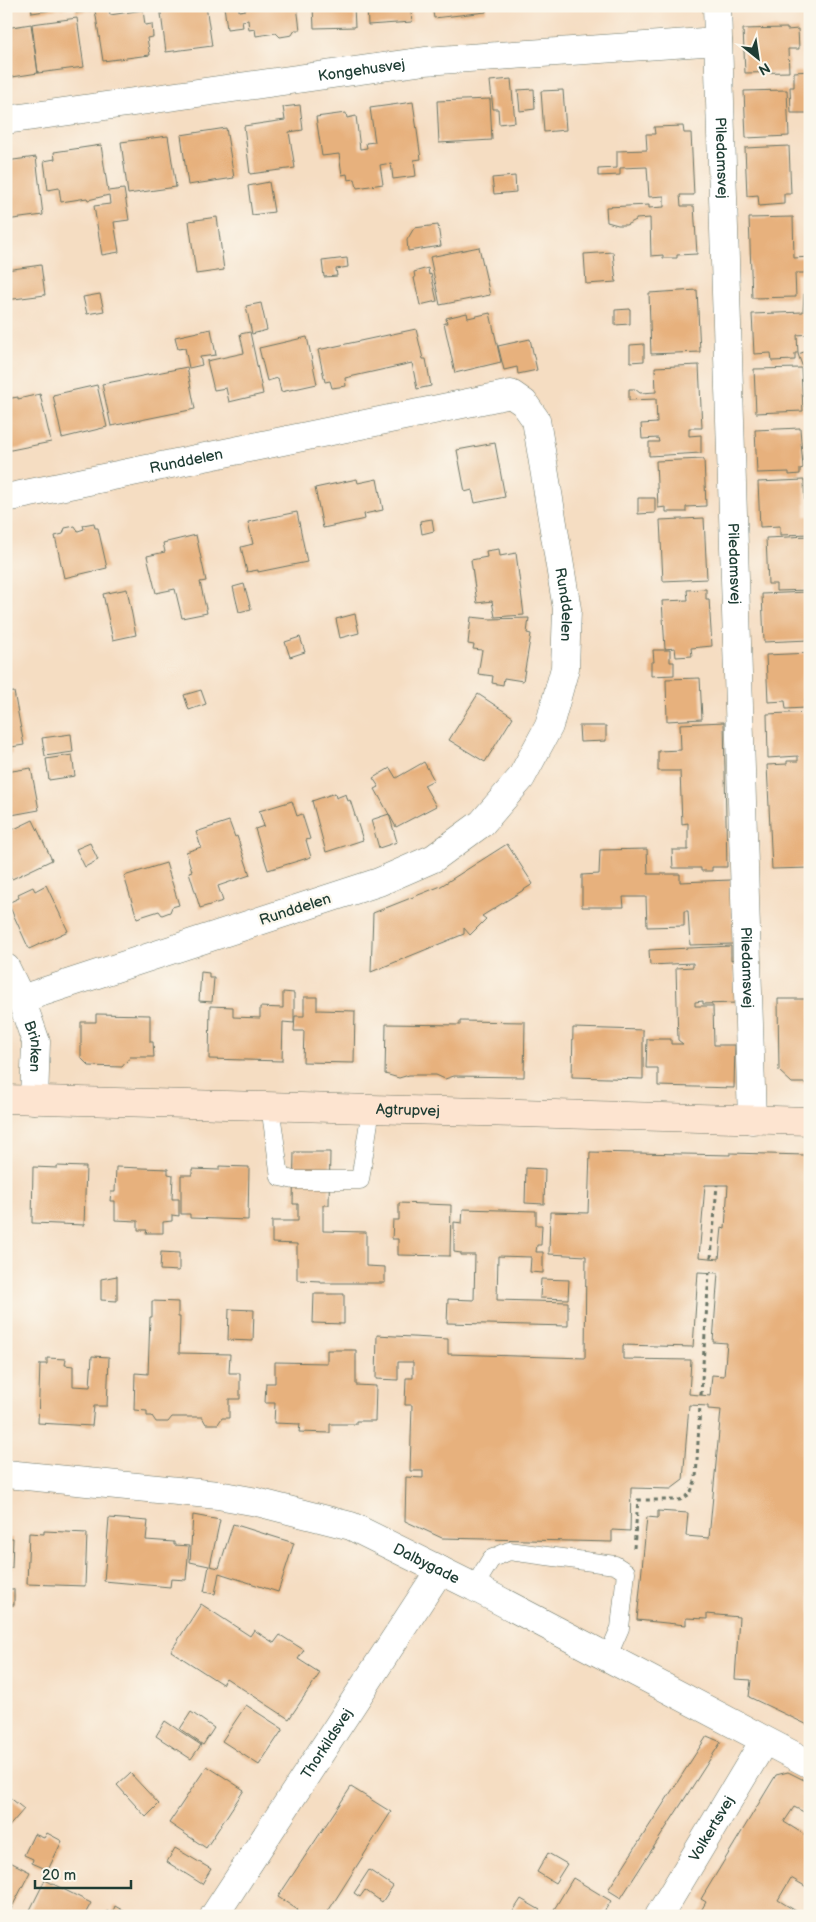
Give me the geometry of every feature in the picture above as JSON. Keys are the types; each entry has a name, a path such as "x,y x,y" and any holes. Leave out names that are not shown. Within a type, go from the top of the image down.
{"street":[{"name":"Piledamsvej","path":"716,6 752,1120"},
{"name":"Kongehusvej","path":"6,120 425,61 718,41"},
{"name":"Runddelen","path":"6,498 511,394 524,403 536,420 567,609 565,668 549,726 521,778 482,823 434,858 379,882 21,999"},
{"name":"Brinken","path":"6,968 21,999 36,1042 34,1100"},
{"name":"Agtrupvej","path":"6,1099 810,1121"},
{"name":"Dalbygade","path":"6,1474 208,1494 257,1502 351,1526 474,1587 810,1764"},
{"name":"Thorkildsvej","path":"214,1916 440,1570"},
{"name":"Volkertsvej","path":"659,1916 764,1741"}],"lane":[{"path":"270,1106 280,1177 294,1180 360,1180 371,1109"},
{"path":"474,1587 492,1560 509,1551 615,1565 626,1572 620,1628 608,1658"}],"path":[{"path":"711,1258 717,1185"},
{"path":"701,1395 709,1273"},
{"path":"626,1572 633,1556 638,1500 680,1500 690,1494 696,1479 700,1405"}],"building":[{"path":"31,6 71,6 71,7 32,13"},
{"path":"75,6 109,6 110,15 143,10 145,25 152,24 153,37 147,38 150,55 103,61 95,10 76,13"},
{"path":"160,6 206,6 212,46 166,52"},
{"path":"224,6 239,6 239,11 246,10 246,6 297,6 300,30 295,30 292,35 280,37 276,33 256,36 255,29 249,30 248,20 242,21 243,27 227,29"},
{"path":"313,6 354,6 355,27 314,28"},
{"path":"367,6 416,6 416,11 411,12 412,22 368,25"},
{"path":"432,6 486,6 486,12 434,18"},
{"path":"77,18 84,67 38,73 32,24"},
{"path":"31,24 38,73 6,78 6,28"},
{"path":"787,28 787,30 798,29 799,49 788,49 789,72 745,73 743,29"},
{"path":"810,71 810,113 791,113 790,87 794,87 794,72"},
{"path":"511,79 515,122 499,124 498,109 493,109 490,81"},
{"path":"534,89 535,109 520,111 518,90"},
{"path":"563,90 566,130 544,132 541,91"},
{"path":"787,90 789,136 746,138 744,91"},
{"path":"490,99 492,140 439,143 437,101"},
{"path":"413,102 421,159 414,160 416,176 393,179 391,163 380,165 383,184 357,188 355,179 348,180 347,174 342,175 339,154 322,156 316,117 346,113 347,118 356,116 360,149 367,148 366,143 375,142 370,108"},
{"path":"300,105 303,130 289,132 295,168 250,174 244,126 285,120 283,107"},
{"path":"683,126 684,133 691,133 694,195 680,195 681,206 694,206 697,254 677,255 677,258 663,258 663,255 651,256 650,218 636,219 626,225 618,225 607,222 606,207 649,205 649,208 664,207 664,196 649,197 647,167 620,168 620,175 598,176 598,169 617,168 617,151 647,150 646,134 655,134 654,127"},
{"path":"226,128 234,178 188,185 181,135"},
{"path":"168,136 176,187 128,194 121,142"},
{"path":"101,145 108,191 124,189 129,220 114,222 119,252 102,255 94,206 110,204 109,195 88,200 87,198 61,202 59,188 48,190 44,161 55,159 54,152"},
{"path":"789,146 791,194 784,194 784,204 759,206 758,195 747,196 745,148"},
{"path":"36,157 43,215 6,220 6,161"},
{"path":"515,176 516,192 494,194 492,178"},
{"path":"269,182 274,212 252,215 248,186"},
{"path":"217,217 224,270 196,274 189,221"},
{"path":"793,217 794,258 810,257 810,270 805,270 805,273 795,273 796,297 752,298 749,218"},
{"path":"438,225 441,246 408,251 407,240 414,228"},
{"path":"479,247 490,295 440,305 430,257"},
{"path":"613,252 616,282 586,284 584,254"},
{"path":"347,258 348,267 336,269 337,276 324,277 322,261"},
{"path":"41,265 45,295 6,300 6,270"},
{"path":"428,268 437,301 420,305 414,272"},
{"path":"697,290 700,352 651,354 649,293"},
{"path":"810,293 810,334 797,335 798,353 795,353 795,360 772,361 771,353 754,354 752,314 803,312 804,294"},
{"path":"100,294 104,311 87,314 83,297"},
{"path":"261,303 267,330 252,334 246,306"},
{"path":"630,309 630,324 615,325 615,310"},
{"path":"467,313 468,318 490,313 501,362 455,373 444,323 447,323 446,318"},
{"path":"211,329 216,355 200,357 202,365 189,368 185,348 178,349 175,337"},
{"path":"416,329 423,359 426,359 431,386 417,389 412,363 345,378 346,386 332,388 330,381 325,382 318,350"},
{"path":"250,332 263,394 229,402 226,388 214,390 207,361 244,353 240,334"},
{"path":"307,337 317,384 281,392 278,378 267,381 259,348"},
{"path":"530,339 537,370 518,374 517,367 504,370 498,346"},
{"path":"644,344 644,361 630,362 630,345"},
{"path":"810,350 810,366 803,368 798,354"},
{"path":"699,365 702,428 689,428 689,436 701,435 701,453 649,456 649,442 659,442 658,438 642,439 641,424 657,423 656,399 629,400 629,389 635,389 640,393 656,392 655,367"},
{"path":"187,367 195,409 111,426 102,384"},
{"path":"801,368 803,411 756,413 754,369"},
{"path":"97,385 107,427 62,438 53,395"},
{"path":"40,394 51,442 6,451 6,399 18,397 18,399"},
{"path":"807,410 810,410 810,436 808,436"},
{"path":"800,428 803,468 800,469 800,474 789,475 789,472 757,473 755,430"},
{"path":"495,443 505,497 475,503 472,490 465,492 457,450"},
{"path":"704,459 706,506 686,507 686,512 666,512 666,507 658,508 656,461"},
{"path":"357,479 358,483 377,479 383,510 364,514 365,519 323,528 315,488"},
{"path":"804,480 805,516 810,516 810,534 780,535 780,526 760,527 758,482"},
{"path":"638,498 655,498 655,513 638,514"},
{"path":"297,512 307,562 258,572 258,570 247,572 241,547 253,544 248,522"},
{"path":"704,518 707,579 663,581 660,520"},
{"path":"432,519 434,531 422,534 420,521"},
{"path":"94,523 95,528 98,528 107,568 64,578 55,536 63,534 65,528 75,526 78,531 84,529 83,525"},
{"path":"196,535 206,581 200,582 207,613 182,618 175,589 156,593 147,556 165,552 163,543"},
{"path":"810,536 810,590 776,591 776,584 768,584 766,538"},
{"path":"499,549 500,556 516,553 524,615 495,617 492,601 477,603 471,560 487,557 486,551"},
{"path":"244,584 251,609 239,612 233,587"},
{"path":"127,589 136,635 113,640 103,594"},
{"path":"706,589 706,599 709,599 712,646 691,648 692,656 676,657 675,648 665,649 662,601 688,600 687,590"},
{"path":"807,592 808,613 810,613 809,640 764,642 762,594"},
{"path":"355,614 359,633 340,638 336,619"},
{"path":"471,617 490,619 529,618 527,633 531,634 523,681 504,678 503,685 492,683 493,676 478,674 482,650 473,649 474,645 468,644"},
{"path":"300,637 305,652 290,657 285,642"},
{"path":"653,650 670,650 670,662 674,662 674,675 651,676 651,662 654,662"},
{"path":"810,653 810,700 804,701 805,708 786,709 785,701 768,702 766,655"},
{"path":"700,678 702,719 667,721 666,679"},
{"path":"201,690 206,704 189,710 184,695"},
{"path":"14,692 24,745 11,747 12,754 6,755 6,693"},
{"path":"478,694 513,717 485,762 449,740"},
{"path":"810,712 810,868 772,869 767,765 787,764 787,761 798,761 798,756 768,758 767,714"},
{"path":"724,722 727,867 712,867 712,871 701,871 701,868 673,868 672,850 688,850 688,823 682,824 680,771 658,771 658,751 681,750 680,724"},
{"path":"579,726 606,726 606,741 580,742"},
{"path":"71,734 73,752 45,756 42,738"},
{"path":"72,755 75,776 49,780 46,759"},
{"path":"424,762 434,780 424,785 436,806 396,827 375,789 379,787 373,778 390,768 396,778"},
{"path":"31,768 39,810 6,816 6,772"},
{"path":"335,793 336,798 346,794 348,801 350,800 363,840 326,852 312,801"},
{"path":"292,801 297,816 302,814 310,839 306,840 311,857 268,870 255,829 264,826 259,811"},
{"path":"389,814 397,842 379,848 371,820"},
{"path":"33,820 52,860 12,879 6,868 6,833"},
{"path":"229,821 235,837 237,836 250,875 218,886 223,901 200,908 189,872 192,871 186,852 201,847 196,832"},
{"path":"90,843 98,860 85,867 76,849"},
{"path":"507,844 533,884 482,916 486,919 470,935 464,928 464,934 371,972 373,913 441,886"},
{"path":"647,849 648,874 680,874 680,882 731,880 733,944 690,945 688,911 684,911 684,926 647,927 646,897 623,897 624,907 582,907 582,875 599,874 600,850"},
{"path":"166,863 179,905 172,907 170,912 162,915 159,911 137,918 124,876"},
{"path":"46,885 68,931 29,949 8,903 19,898 18,894 33,887 35,891"},
{"path":"731,946 731,960 734,959 736,1003 703,1004 703,1001 695,1002 695,1006 713,1006 714,1045 735,1045 734,1088 658,1086 658,1068 646,1068 647,1039 671,1039 671,1044 683,1044 678,1040 676,968 693,967 693,963 650,965 649,950"},
{"path":"201,972 209,973 209,978 214,978 212,1002 199,1001"},
{"path":"283,992 294,993 294,1023 283,1022 282,1061 209,1059 210,1006 233,1007 233,1017 260,1018 260,1007 283,1008"},
{"path":"304,997 317,997 317,1010 355,1011 354,1063 303,1062 304,1031 294,1031 295,1016 304,1016"},
{"path":"778,999 810,999 810,1083 792,1083 779,1071"},
{"path":"96,1014 150,1015 150,1042 153,1042 154,1057 130,1057 122,1067 89,1066 81,1058 81,1022 96,1022"},
{"path":"460,1021 525,1022 524,1077 454,1076 445,1079 436,1075 409,1075 399,1078 385,1074 386,1024 460,1025"},
{"path":"573,1028 643,1030 643,1079 572,1077"},
{"path":"294,1152 330,1152 329,1205 323,1205 323,1231 366,1232 366,1266 385,1267 385,1283 321,1283 321,1281 297,1280 297,1244 272,1243 272,1221 298,1221 298,1204 293,1204"},
{"path":"590,1152 730,1155 730,1153 805,1155 805,1157 810,1157 810,1726 749,1697 751,1680 735,1679 739,1617 707,1614 707,1619 686,1618 686,1625 637,1620 647,1517 658,1518 658,1511 688,1513 686,1536 709,1538 721,1410 708,1409 708,1406 689,1405 683,1480 671,1489 631,1488 630,1531 612,1530 612,1542 442,1538 405,1521 406,1477 423,1478 423,1471 410,1471 412,1405 405,1405 406,1378 413,1378 413,1362 398,1362 398,1380 376,1379 377,1335 448,1339 448,1354 585,1358 586,1256 549,1254 550,1212 588,1213","holes":["705,1185 728,1185 725,1228 722,1227 719,1259 699,1257","698,1272 718,1273 713,1342 727,1343 724,1376 712,1375 710,1396 689,1394 691,1360 623,1359 623,1345 693,1347"]},
{"path":"57,1166 86,1167 84,1225 32,1223 33,1167 57,1168"},
{"path":"219,1166 249,1167 248,1220 190,1218 190,1214 181,1214 181,1175 192,1175 192,1169 219,1170"},
{"path":"116,1167 168,1169 168,1174 173,1175 172,1199 179,1199 179,1216 172,1215 172,1221 163,1222 163,1233 146,1233 147,1230 138,1230 138,1221 115,1220 115,1201 110,1201 111,1192 115,1192"},
{"path":"526,1168 545,1169 544,1204 525,1203"},
{"path":"399,1203 451,1205 450,1256 398,1255 398,1239 392,1239 393,1220 399,1220"},
{"path":"463,1209 536,1211 536,1225 542,1225 541,1245 537,1245 536,1252 543,1252 543,1273 530,1272 531,1257 498,1256 497,1300 568,1302 568,1326 447,1323 448,1299 474,1300 475,1255 461,1255 461,1253 454,1252 454,1222 462,1223"},
{"path":"161,1252 179,1253 179,1271 160,1270"},
{"path":"117,1276 117,1301 101,1300 101,1279"},
{"path":"541,1279 569,1280 568,1299 540,1298"},
{"path":"314,1294 344,1294 344,1324 313,1323"},
{"path":"152,1301 178,1302 178,1317 180,1317 179,1353 230,1354 229,1373 240,1373 240,1399 229,1399 229,1418 222,1418 218,1424 206,1424 202,1417 172,1417 168,1422 156,1422 152,1416 147,1416 147,1411 134,1410 135,1373 148,1374"},
{"path":"229,1309 254,1310 253,1341 228,1340"},
{"path":"327,1350 356,1350 356,1385 376,1386 375,1421 356,1421 356,1424 330,1424 330,1433 299,1432 300,1424 274,1423 275,1403 265,1403 266,1383 275,1383 275,1362 327,1363"},
{"path":"92,1356 109,1357 107,1406 94,1406 92,1426 38,1423 40,1364 47,1364 47,1358 66,1359 65,1365 73,1366 73,1386 90,1387"},
{"path":"6,1371 10,1371 8,1425 6,1425"},
{"path":"193,1515 220,1520 210,1566 219,1568 233,1524 294,1543 278,1592 219,1573 215,1594 204,1592 209,1566 190,1562"},
{"path":"109,1518 148,1521 146,1540 174,1542 174,1545 189,1546 186,1580 171,1579 170,1587 104,1581"},
{"path":"44,1531 87,1533 85,1586 27,1584 29,1533 44,1534"},
{"path":"6,1538 13,1538 12,1568 6,1568"},
{"path":"6,1589 14,1589 14,1605 6,1605"},
{"path":"201,1604 250,1636 254,1630 274,1643 280,1635 304,1650 298,1659 320,1673 289,1719 226,1678 222,1684 171,1651"},
{"path":"246,1705 283,1729 259,1765 222,1741"},
{"path":"191,1712 214,1728 203,1745 180,1729"},
{"path":"165,1721 201,1745 191,1759 156,1736"},
{"path":"707,1736 721,1742 621,1898 608,1890"},
{"path":"207,1766 244,1790 206,1848 169,1823"},
{"path":"788,1772 810,1783 810,1815 794,1807 784,1822 810,1838 810,1889 791,1878 778,1900 804,1916 698,1916 706,1902 701,1899 776,1775"},
{"path":"130,1773 159,1804 146,1817 117,1785"},
{"path":"351,1787 391,1812 327,1913 324,1912 322,1916 294,1916 298,1910 278,1897"},
{"path":"8,1796 24,1809 6,1830 6,1798"},
{"path":"47,1833 62,1841 48,1870 32,1863 33,1859 24,1855 34,1834 44,1838"},
{"path":"175,1848 211,1869 202,1884 167,1862"},
{"path":"548,1853 567,1864 555,1883 537,1872"},
{"path":"6,1860 30,1872 10,1911 6,1909"},
{"path":"369,1870 393,1886 382,1902 365,1890 360,1897 354,1893"},
{"path":"573,1878 611,1901 601,1916 550,1916"},
{"path":"45,1880 91,1903 84,1916 27,1916"},
{"path":"521,1899 540,1910 536,1916 510,1916"},
{"path":"115,1906 129,1914 128,1916 105,1916 107,1911 112,1914"}]}
